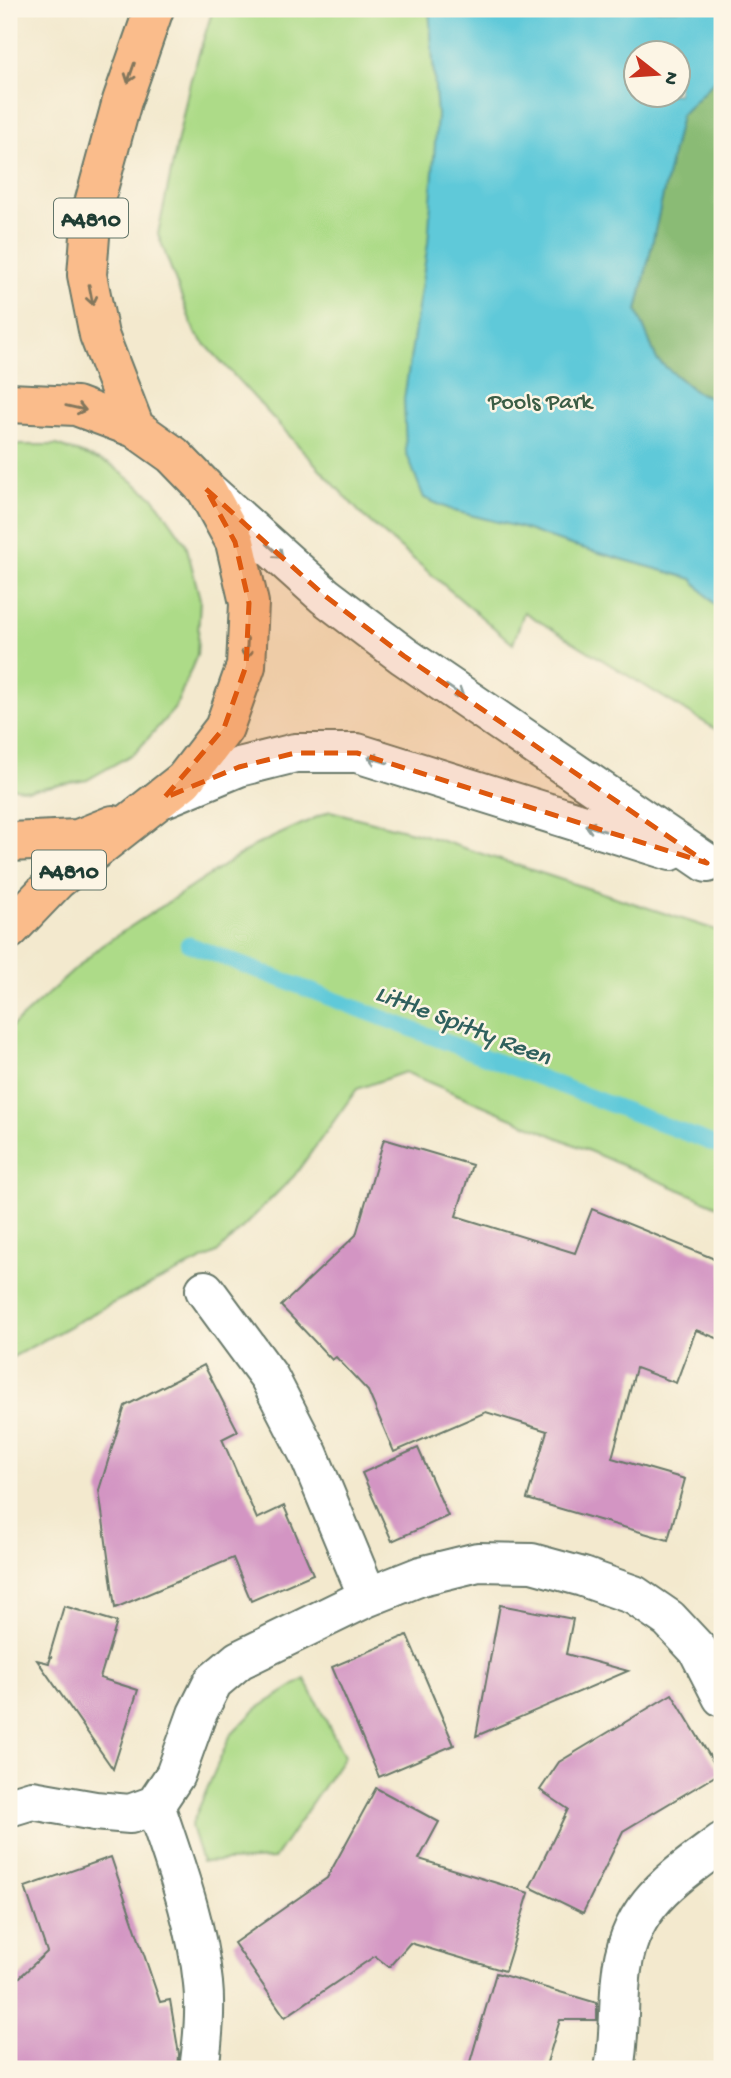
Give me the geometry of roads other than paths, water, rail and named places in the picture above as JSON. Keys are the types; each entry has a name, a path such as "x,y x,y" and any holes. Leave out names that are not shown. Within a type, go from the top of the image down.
{"main road":[{"name":"A4810","path":"135,428 99,335 87,275 92,211 122,101 154,9"},
{"path":"9,403 76,406 135,428 173,454 206,489 235,542 249,603 246,666 224,728 184,780 149,808 78,839 9,842"},
{"name":"A4810","path":"9,930 57,880 149,808"}],"street":[{"path":"206,489 326,596 404,656 715,866"},
{"path":"149,808 239,767 295,753 357,754 715,866"},
{"path":"205,1290 269,1377 309,1455 368,1597"},
{"path":"9,1807 32,1800 130,1814 155,1805 175,1775 197,1714 213,1682 239,1660 368,1597 421,1576 478,1562 532,1563 634,1595 669,1619 698,1650 722,1697"},
{"path":"155,1805 192,1925 203,1983 204,2039 199,2069"},
{"path":"614,2069 621,1975 634,1924 665,1885 722,1842"}],"water":[{"name":"Pools Park","path":"429,9 722,9 722,73 692,104 692,38 622,38 622,108 688,108 681,115 637,311 657,360 696,392 722,401 722,613 692,579 564,543 522,528 454,511 424,498 406,452 404,399 428,243 437,115"}],"waterway":[{"name":"Little Spitty Reen","path":"188,944 722,1147"}]}
